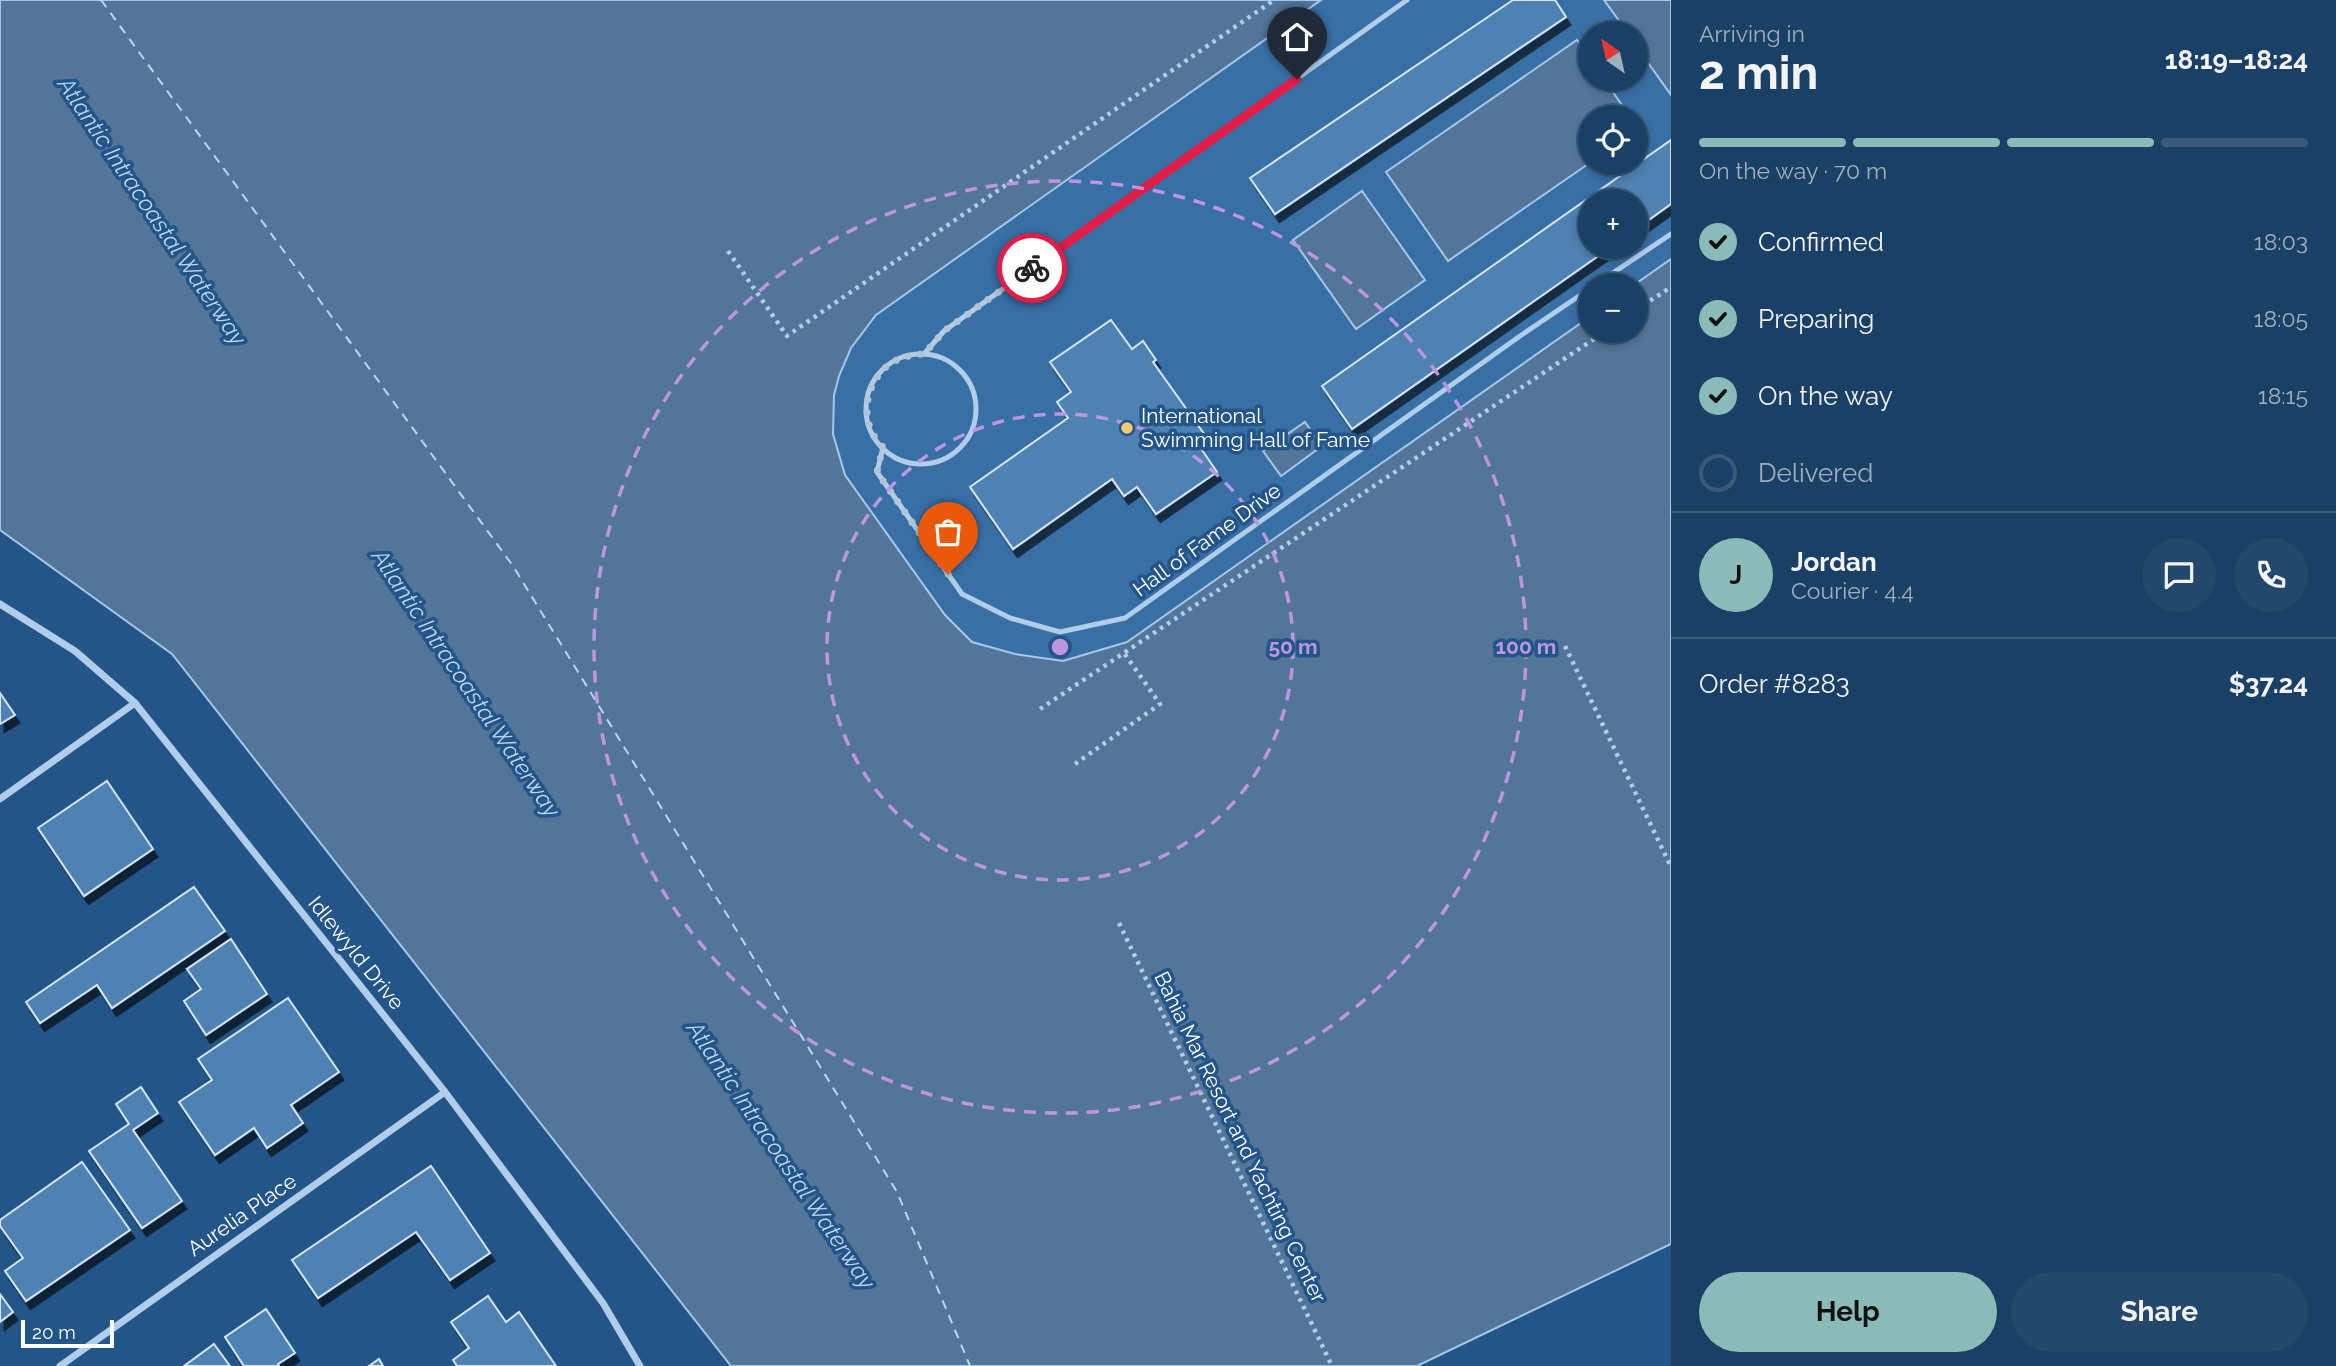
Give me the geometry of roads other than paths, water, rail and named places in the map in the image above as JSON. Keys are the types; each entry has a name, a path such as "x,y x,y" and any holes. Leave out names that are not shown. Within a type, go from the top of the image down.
{"street":[{"name":"Idlewyld Drive","path":"0,604 75,651 135,703 445,1092 603,1303 640,1366"},
{"path":"0,799 135,703"},
{"name":"Aurelia Place","path":"61,1366 445,1092"}],"lane":[{"path":"924,354 944,331 1407,0"},
{"path":"1613,273 1671,234"},
{"name":"Hall of Fame Drive","path":"883,447 877,472 962,594 1010,618 1060,632 1086,627 1125,618 1578,297"},
{"path":"924,354 942,358 958,368 970,382 976,400 975,419 969,437 956,451 940,461 923,464 890,454 877,442 869,426 866,409 869,392 877,376 889,364 905,356 924,354"}],"water":[{"name":"Atlantic Intracoastal Waterway","path":"0,0 1321,0 876,315 851,348 839,376 834,395 833,434 845,475 945,615 972,642 1015,654 1063,661 1127,642 1578,325 1578,343 1648,343 1648,275 1671,259 1671,1244 1417,1366 731,1366 172,654 0,530"},
{"path":"1604,0 1671,0 1671,95 1648,63 1648,21 1619,21"},
{"path":"1577,40 1578,91 1612,91 1622,105 1578,105 1578,171 1448,261 1386,172"},
{"path":"1362,191 1425,280 1356,329 1293,240"},
{"path":"1305,422 1322,446 1281,476 1263,451"}],"place":[{"name":"International Swimming Hall of Fame","path":"1127,428"}]}
